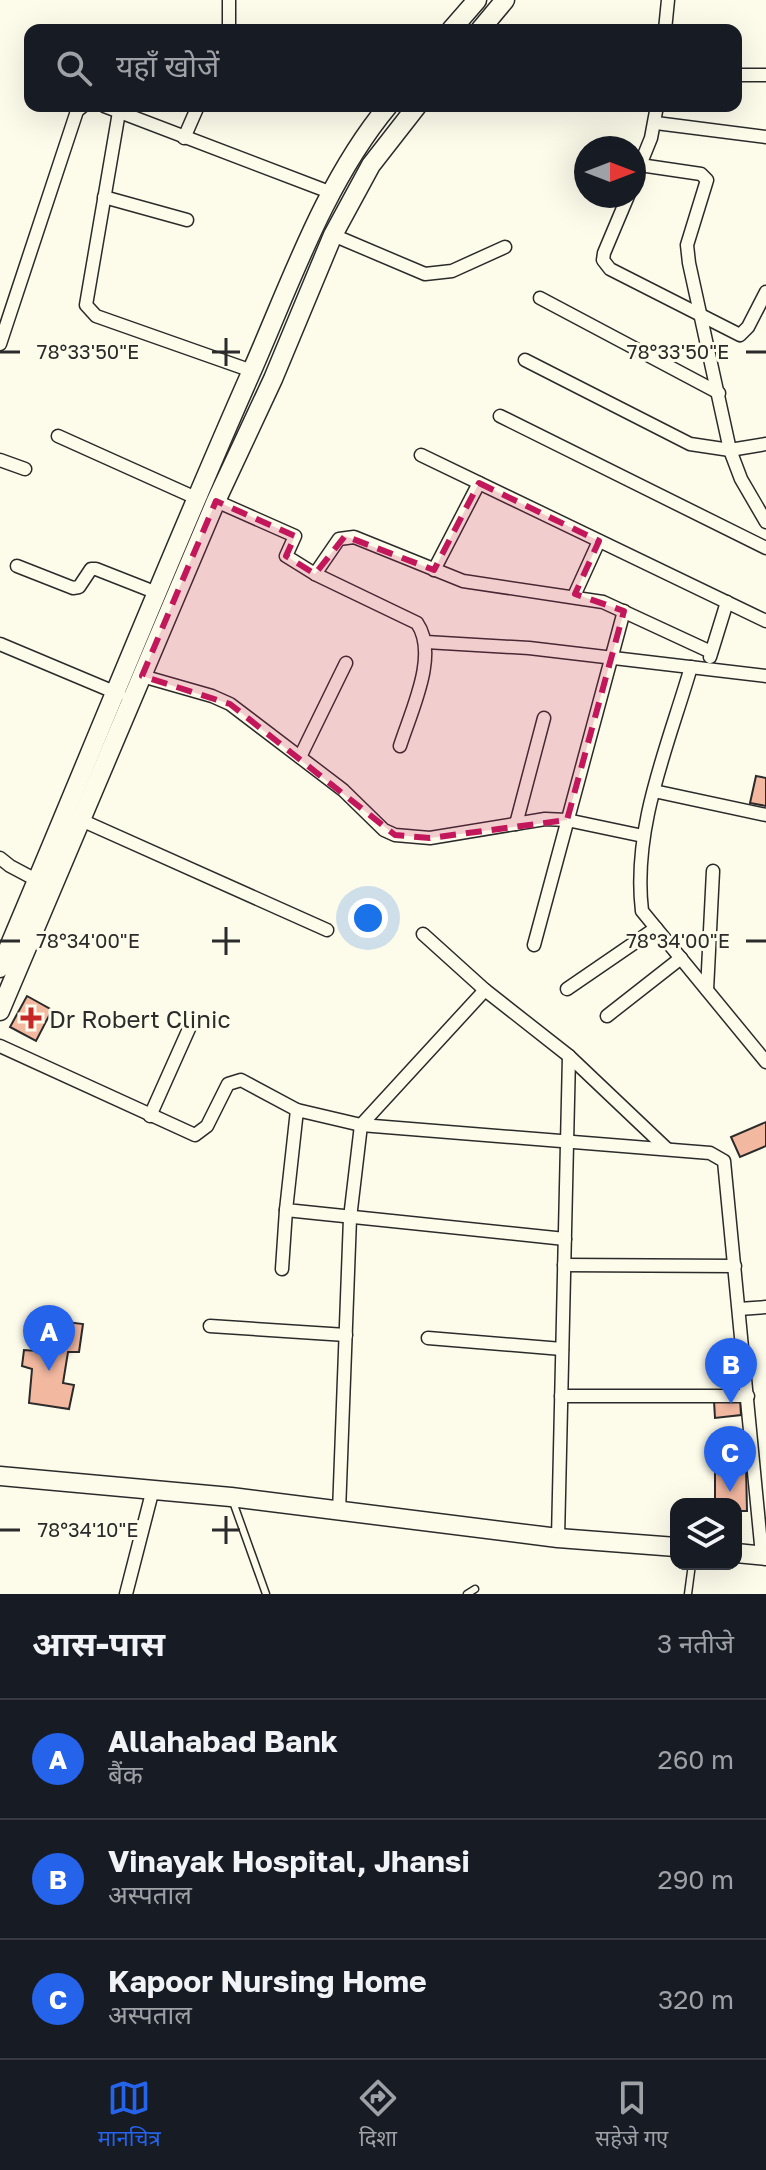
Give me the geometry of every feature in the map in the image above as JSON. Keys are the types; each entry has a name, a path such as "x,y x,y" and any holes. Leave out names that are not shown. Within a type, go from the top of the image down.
{"street":[{"path":"229,0 229,24"},
{"path":"456,24 477,0"},
{"path":"485,24 505,0"},
{"path":"666,24 668,0"},
{"path":"742,75 766,75"},
{"path":"0,344 77,112"},
{"path":"252,371 89,312 86,294 119,112 332,193"},
{"path":"184,138 195,112"},
{"path":"0,968 7,933 45,884 81,820 157,593 270,327 332,193 371,126 383,112"},
{"path":"0,1011 45,884 124,696 142,676 333,235 371,165 412,112"},
{"path":"646,149 656,123 657,112"},
{"path":"656,123 766,137"},
{"path":"646,166 701,174 707,180 687,245 689,263 730,450 741,479 766,522"},
{"path":"104,197 187,220"},
{"path":"623,208 604,253 605,265 740,335 748,327 766,292"},
{"path":"333,235 425,274 452,271 505,247"},
{"path":"540,298 719,393"},
{"path":"270,327 291,336"},
{"path":"525,360 690,444 730,450 766,444"},
{"path":"500,416 766,548"},
{"path":"58,436 196,498"},
{"path":"421,455 766,621"},
{"path":"0,460 25,469"},
{"path":"209,467 228,476"},
{"path":"434,570 479,483"},
{"path":"216,501 295,536 286,556 315,574 417,623 424,633 426,660 400,746"},
{"path":"315,574 339,539 354,537 463,581 603,602 711,652"},
{"path":"574,596 599,541"},
{"path":"17,566 73,588 79,587 87,573 96,569 157,593"},
{"path":"706,669 727,602"},
{"path":"534,945 624,611"},
{"path":"426,642 529,648 766,676"},
{"path":"0,644 124,696"},
{"path":"300,757 346,663"},
{"path":"691,667 643,836 639,883 642,911 766,1062"},
{"path":"142,676 230,704 343,790 384,830 395,835 430,838 545,819 567,820 643,836"},
{"path":"516,824 544,718"},
{"path":"654,791 766,815"},
{"path":"81,820 327,930"},
{"path":"0,858 45,884"},
{"path":"707,990 713,871"},
{"path":"567,989 656,928"},
{"path":"423,934 485,990 569,1056 667,1150"},
{"path":"607,1016 681,958"},
{"path":"339,1512 350,1218 361,1125 485,990"},
{"path":"150,1116 192,1022"},
{"path":"0,1046 195,1135 207,1126 228,1084 241,1080 297,1110 361,1125 710,1153 724,1161 764,1556 742,1554"},
{"path":"558,1538 569,1056"},
{"path":"282,1269 297,1110"},
{"path":"286,1210 565,1239"},
{"path":"564,1265 735,1266"},
{"path":"739,1309 766,1307"},
{"path":"210,1326 346,1335"},
{"path":"428,1338 562,1349"},
{"path":"561,1396 748,1396"},
{"path":"0,1476 231,1497 558,1538 670,1547"},
{"path":"126,1594 153,1489"}],"lane":[{"path":"231,1497 266,1594"},
{"path":"688,1594 691,1570"},
{"path":"467,1594 475,1589"}],"highlighted area":[{"path":"479,483 599,541 575,594 624,611 567,820 430,838 395,835 230,704 142,676 216,501 295,536 286,556 315,574 345,536 434,570"}],"building":[{"path":"756,776 766,778 766,806 750,803"},
{"path":"27,996 52,1010 36,1041 10,1027"},
{"path":"766,1122 766,1146 740,1157 731,1137"},
{"path":"42,1319 83,1324 79,1352 68,1352 63,1383 74,1385 69,1409 29,1403 32,1369 22,1366 24,1350 37,1351"},
{"path":"740,1399 741,1415 715,1418 714,1401"},
{"path":"746,1467 747,1511 742,1511 742,1498 715,1498 715,1468"}],"place":[{"name":"Dr Robert Clinic","path":"31,1018"},
{"name":"Allahabad Bank","path":"49,1371"},
{"name":"Vinayak Hospital, Jhansi","path":"731,1404"},
{"name":"Kapoor Nursing Home","path":"730,1492"}]}
